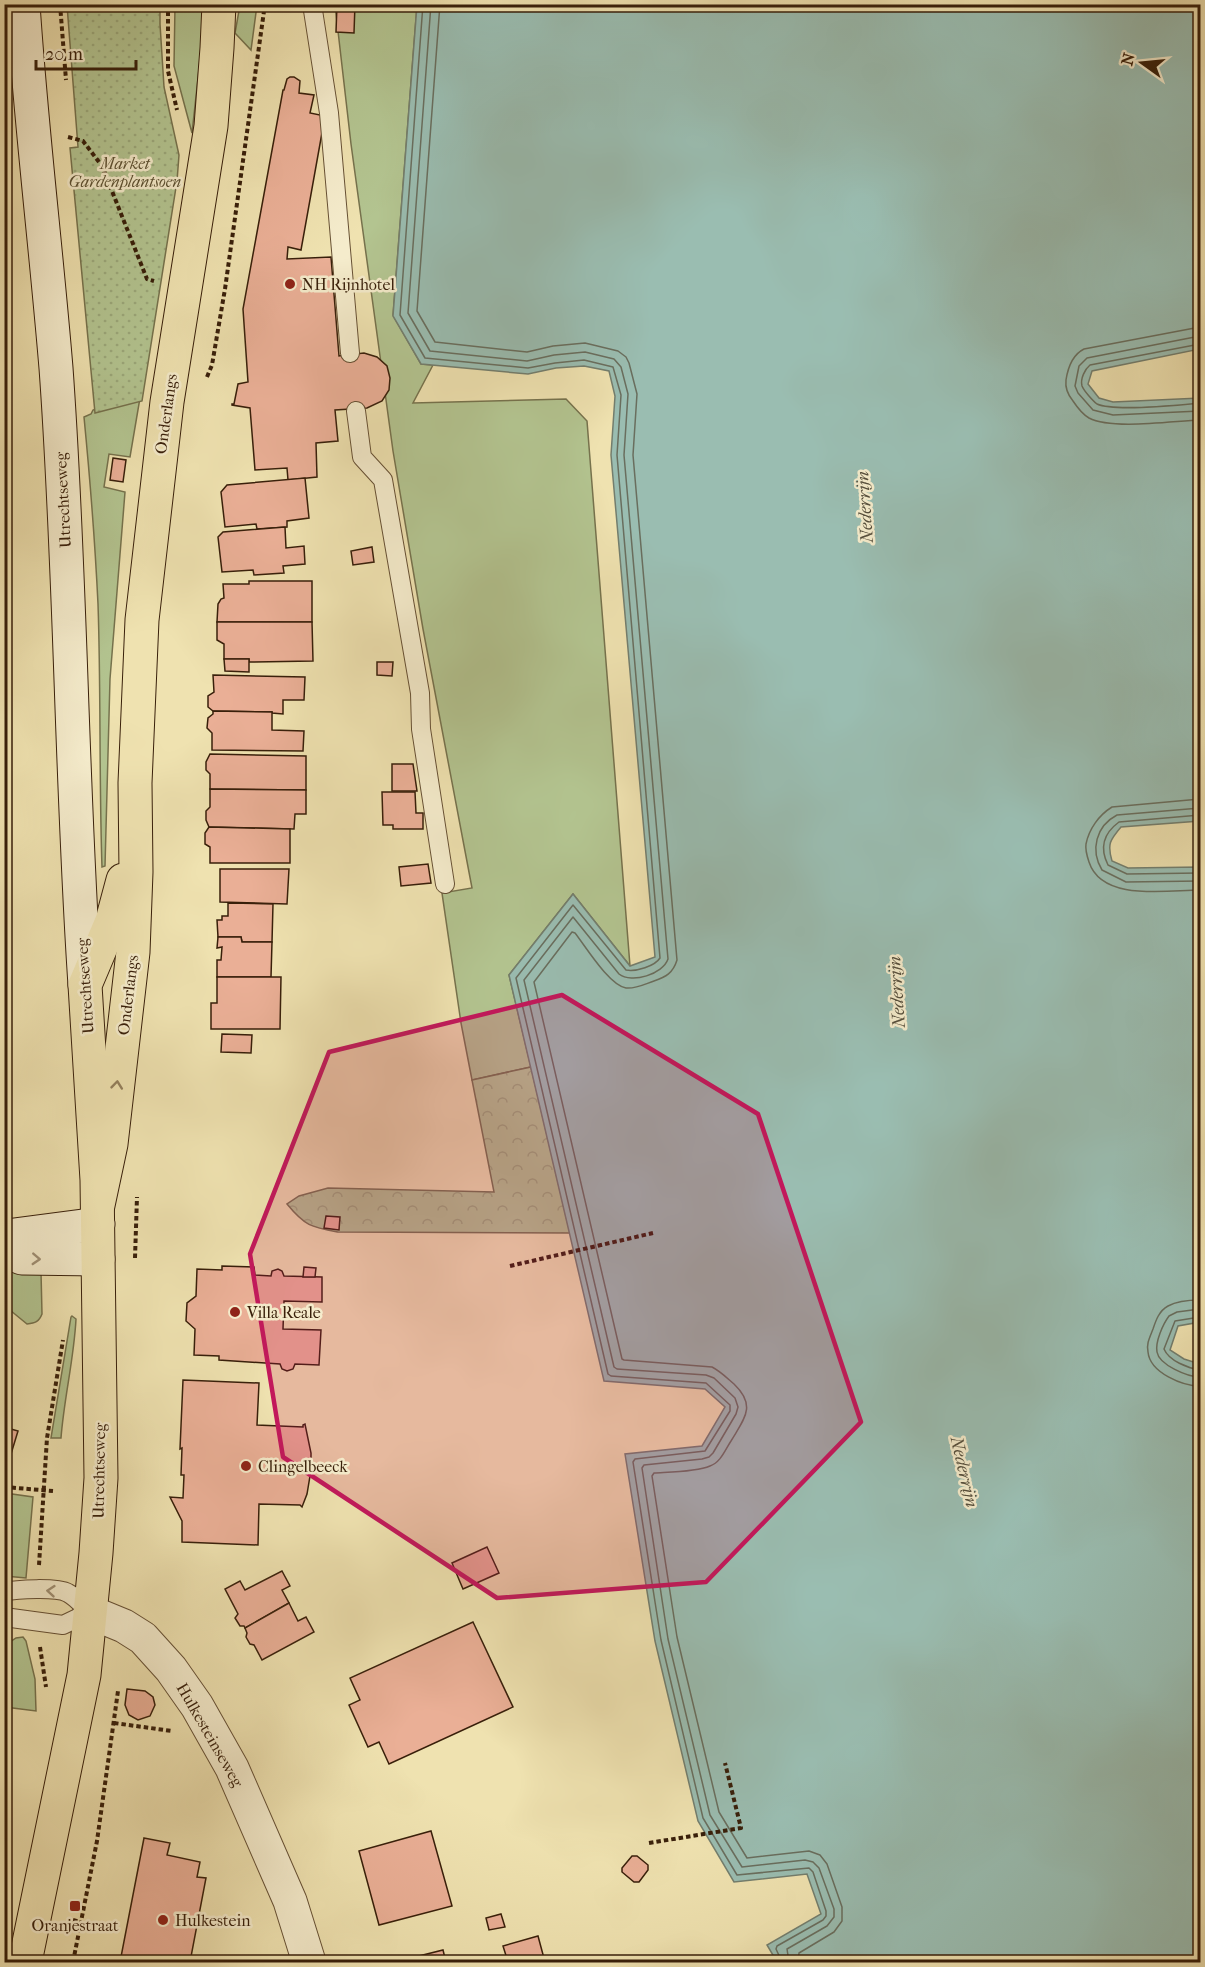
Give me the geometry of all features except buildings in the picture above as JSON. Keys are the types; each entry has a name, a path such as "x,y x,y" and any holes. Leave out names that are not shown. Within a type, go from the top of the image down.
{"main road":[{"name":"Onderlangs","path":"98,1214 111,1143 133,952 136,872 135,783 142,620 167,402 211,126 219,4"},
{"name":"Onderlangs","path":"217,48 227,4"},
{"name":"Onderlangs","path":"85,985 112,921 123,881 135,783"},
{"name":"Utrechtseweg","path":"25,1962 84,1675 101,1478 98,1214 85,985"}],"street":[{"name":"Utrechtseweg","path":"23,4 28,83 56,379 65,525 85,985"},
{"path":"4,1240 14,1235 98,1214"},
{"path":"4,1251 22,1258 98,1259"},
{"name":"Hulkesteinseweg","path":"90,1612 124,1626 143,1638 171,1669 197,1706 232,1768 290,1900 309,1962"}],"lane":[{"path":"312,4 329,112 350,353"},
{"path":"356,411 362,457 383,480 420,693 420,729 445,884"},
{"path":"4,1592 38,1590 67,1592 90,1612 63,1625 4,1617"}],"path":[{"path":"60,4 66,82"},
{"path":"69,126 70,137 83,141 102,166 147,279 157,282"},
{"path":"510,1266 653,1233"},
{"path":"38,1590 47,1438 63,1338"},
{"path":"4,1487 53,1491"},
{"path":"73,1962 97,1841 118,1687"},
{"path":"114,1723 140,1727"},
{"path":"649,1844 741,1828 725,1763"},
{"path":"73,1920 81,1922"}],"highlighted area":[{"path":"562,995 758,1114 861,1422 706,1582 497,1598 283,1457 250,1254 329,1052"}],"green space":[{"name":"Market Gardenplantsoen","path":"67,5 160,5 164,87 179,155 177,181 142,401 95,413 70,148 78,147"},
{"path":"175,5 206,5 192,133 174,66"},
{"path":"240,5 257,5 251,50 235,33"},
{"path":"335,5 417,5 393,315 421,364 433,365 413,403 566,399 587,421 630,966 573,894 509,975 531,1067 472,1080 461,1023 442,893 472,888 423,629 393,451 351,144"},
{"path":"141,392 130,457 109,454 104,487 125,492 110,679 105,866 102,867 98,604 84,417 91,414 93,410"},
{"path":"531,1067 570,1233 338,1232 309,1224 287,1204 299,1196 328,1188 494,1192 472,1080"},
{"path":"4,1269 41,1272 42,1314 36,1322 27,1324 5,1306"},
{"path":"71,1317 76,1319 75,1334 61,1438 51,1438"},
{"path":"5,1493 33,1497 26,1578 5,1576"},
{"path":"23,1637 35,1679 36,1711 5,1707 5,1670 10,1642"}],"water":[{"name":"Nederrijn","path":"417,5 1200,5 1200,349 1092,371 1088,384 1099,398 1113,402 1200,398 1200,821 1121,827 1112,839 1110,850 1112,861 1128,868 1200,867 1200,1322 1178,1326 1170,1350 1184,1359 1200,1364 1200,1962 777,1962 767,1945 821,1914 807,1874 734,1882 698,1821 655,1641 625,1454 702,1446 725,1407 705,1389 604,1381 509,975 573,894 630,966 655,957 611,455 615,396 609,371 584,366 556,368 528,374 421,364 393,316"}],"place":[{"name":"NH Rijnhotel","path":"290,284"},
{"name":"Villa Reale","path":"235,1312"},
{"name":"Clingelbeeck","path":"246,1466"},
{"name":"Oranjestraat","path":"75,1906"},
{"name":"Hulkestein","path":"163,1920"}]}
